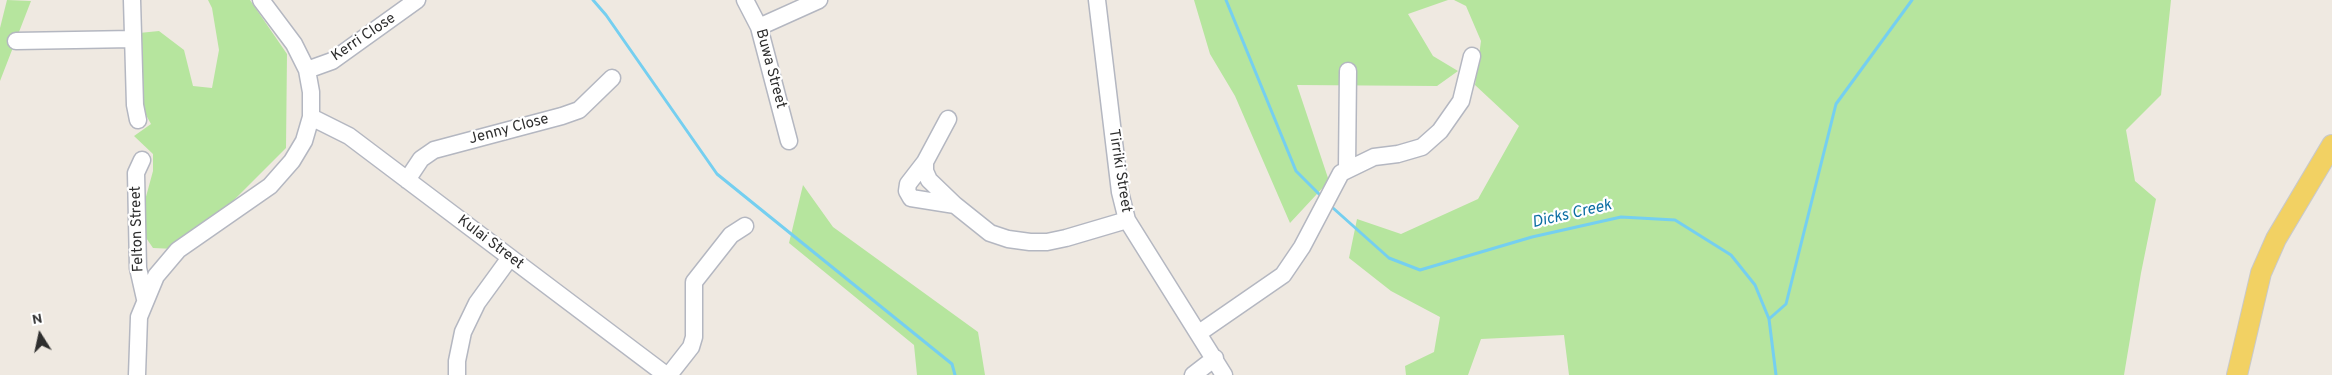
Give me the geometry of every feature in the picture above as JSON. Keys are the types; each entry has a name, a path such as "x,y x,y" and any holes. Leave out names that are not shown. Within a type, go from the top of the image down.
{"main road":[{"path":"2237,375 2261,273 2276,239 2332,145"}],"street":[{"path":"132,0 135,105 138,120"},
{"path":"137,375 139,317 156,276 178,250 270,186 292,161 304,141 311,117 311,92 307,70 294,44 261,0"},
{"name":"Kerri Close","path":"307,70 332,61 418,0"},
{"name":"Buwa Street","path":"745,0 759,26 788,141"},
{"path":"759,26 819,0"},
{"name":"Tirriki Street","path":"1097,0 1120,192 1127,220 1224,375"},
{"path":"16,41 133,39"},
{"path":"1199,334 1283,274 1302,247 1341,173 1374,157 1398,154 1422,147 1450,118 1460,101 1472,56"},
{"path":"1348,71 1348,169"},
{"name":"Jenny Close","path":"407,180 421,159 434,150 579,110 612,78"},
{"name":"Kulai Street","path":"311,117 349,136 667,375"},
{"path":"948,119 925,162 908,184 907,191 911,198 955,205"},
{"name":"Felton Street","path":"142,160 136,173 138,259 145,299"},
{"path":"925,162 925,171 929,180 955,205 990,233 1008,239 1046,242 1127,220"},
{"path":"667,375 691,347 694,337 694,282 730,235 745,226"},
{"path":"458,375 457,361 463,332 477,303 509,258"},
{"path":"1193,375 1215,358"}],"green space":[{"path":"7,0 31,1 0,81 0,28"},
{"path":"208,0 250,0 287,54 286,148 223,211 175,249 153,248 138,226 153,171 153,154 134,136 151,124 142,108 139,33 159,31 184,50 193,86 212,88 219,50 212,8"},
{"path":"1194,0 1448,0 1408,14 1433,56 1458,71 1437,86 1297,85 1329,181 1290,223 1235,96 1210,54"},
{"path":"1454,0 2171,0 2161,95 2126,130 2135,181 2156,199 2141,273 2124,375 1569,375 1564,335 1481,339 1468,375 1406,375 1405,366 1434,352 1440,317 1391,291 1349,258 1357,219 1401,234 1478,199 1519,126 1475,85 1481,41 1466,6"},
{"path":"803,185 833,227 978,332 985,375 917,375 914,345 789,243"}],"waterway":[{"path":"593,0 606,15 717,174 952,364 955,375"},
{"name":"Dicks Creek","path":"1226,0 1296,171 1320,195"},
{"path":"1769,319 1786,304 1836,104 1912,0"},
{"name":"Dicks Creek","path":"1333,208 1389,258 1420,270 1532,237 1621,217 1675,220 1731,255 1755,285 1769,319 1776,375"}]}
